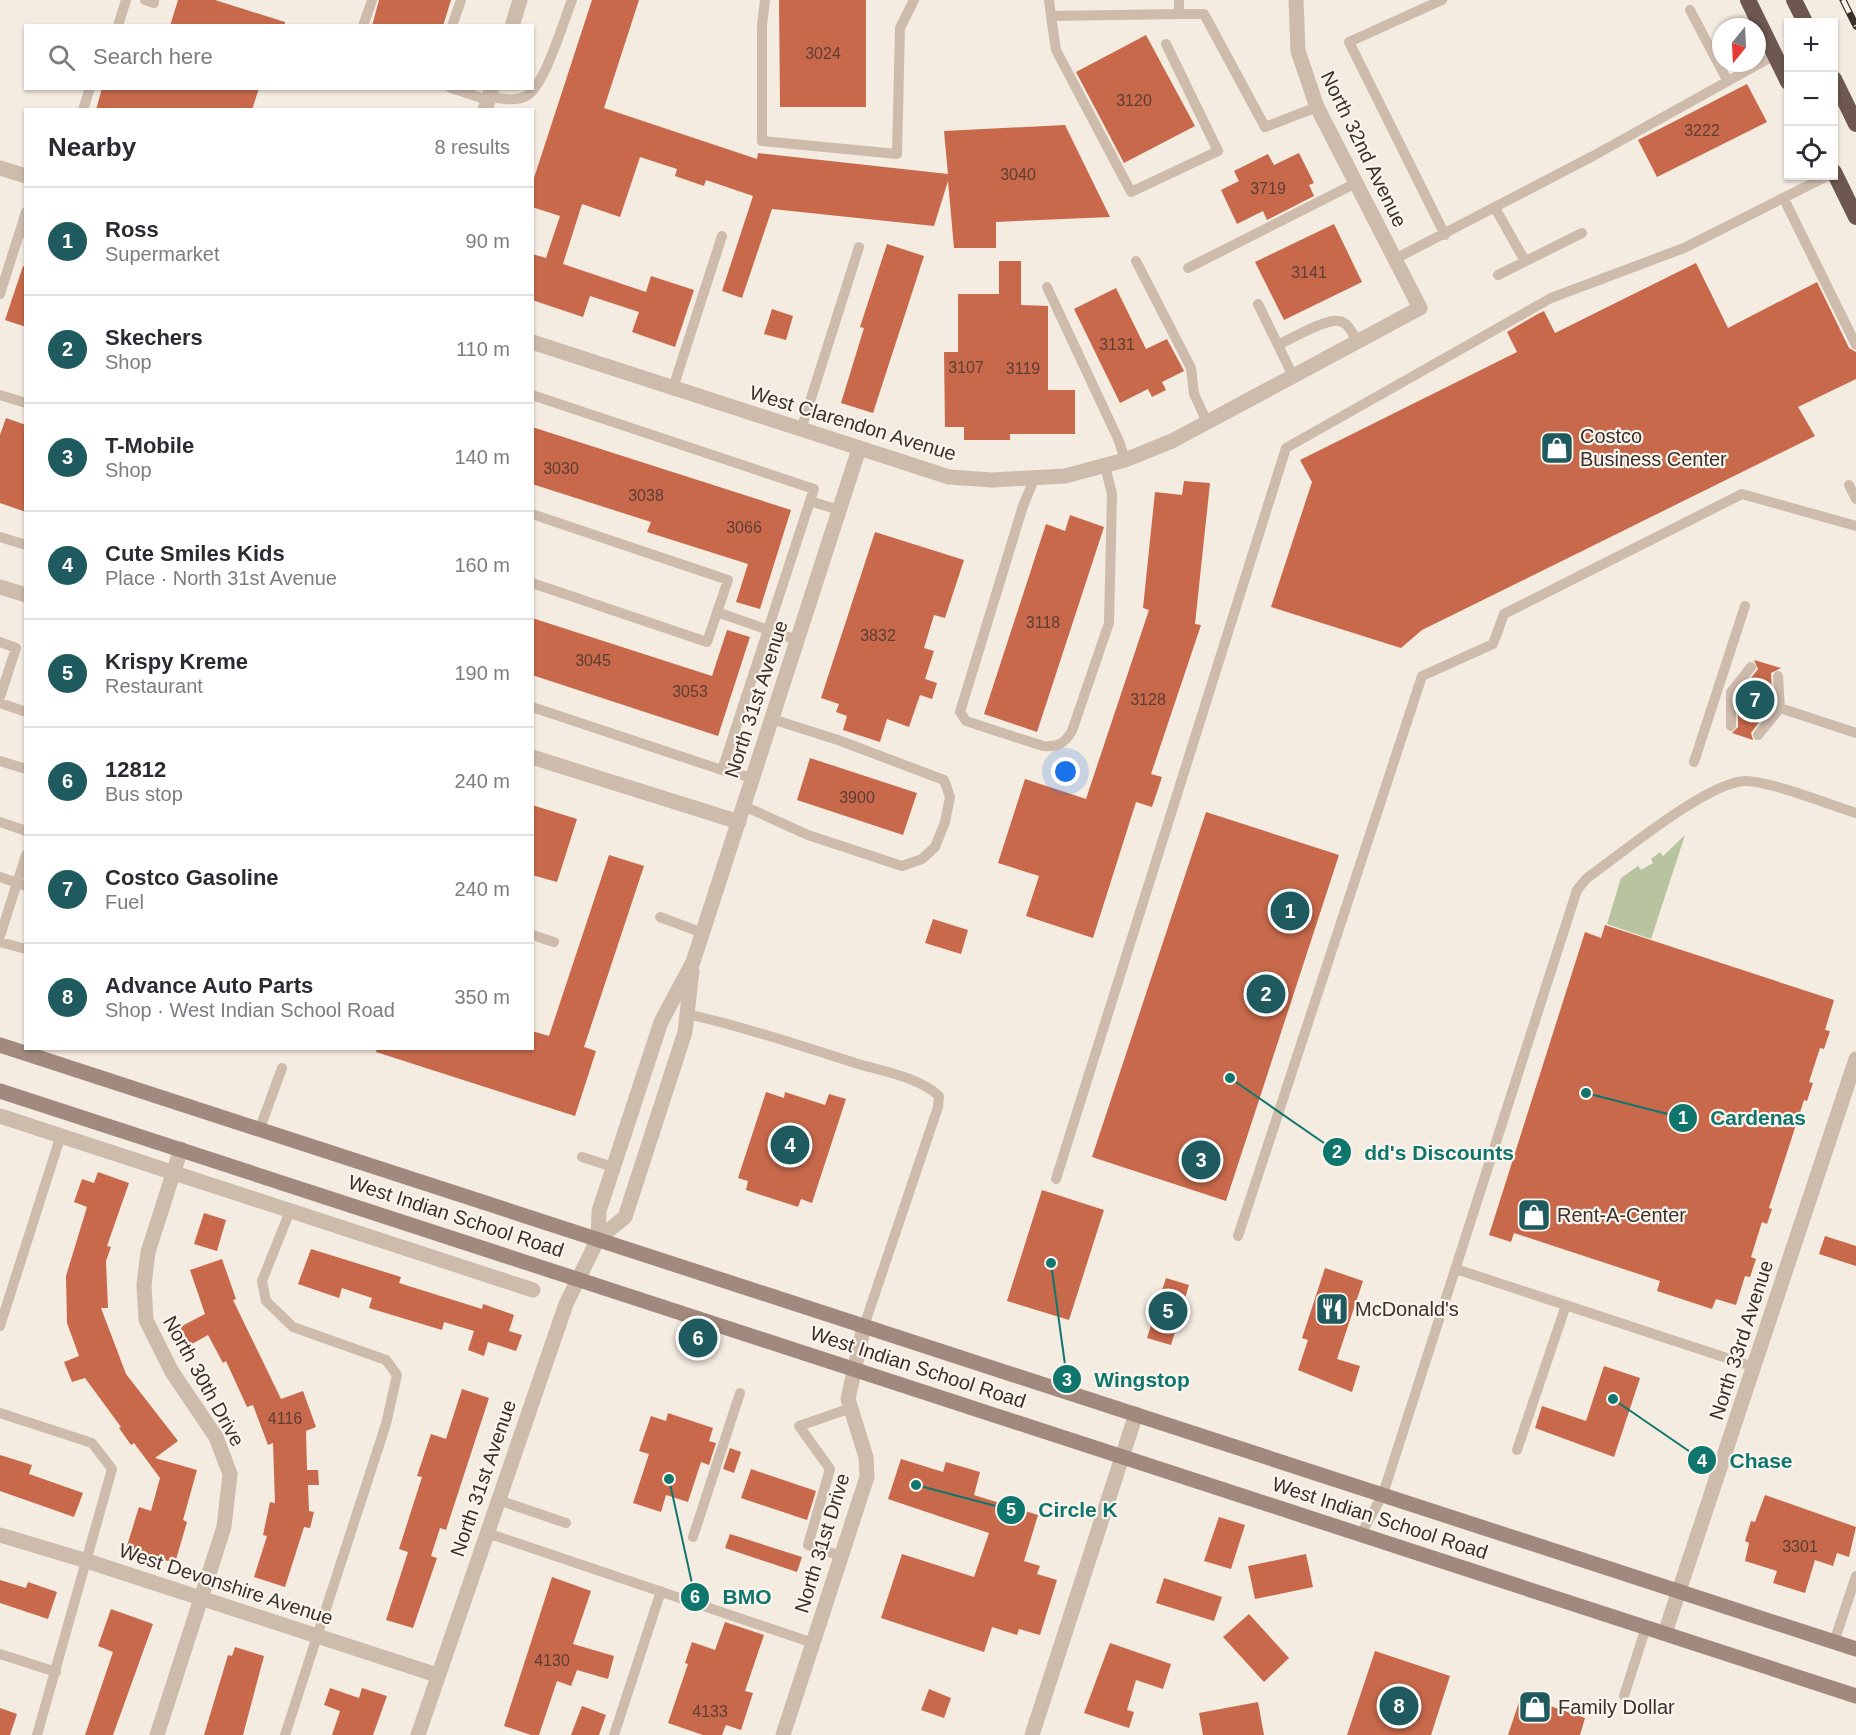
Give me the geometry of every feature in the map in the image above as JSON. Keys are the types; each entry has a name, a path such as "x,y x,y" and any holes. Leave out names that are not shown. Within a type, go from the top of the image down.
{"highway":[{"path":"1748,0 1784,74"},
{"path":"1794,0 1803,18"},
{"path":"1838,89 1856,124"},
{"path":"1838,180 1856,217"}],"main road":[{"name":"West Indian School Road","path":"0,1045 1856,1649"},
{"name":"West Indian School Road","path":"0,1091 1856,1696"}],"street":[{"path":"513,24 520,0"},
{"name":"North 32nd Avenue","path":"1296,0 1298,51 1317,107 1420,308"},
{"path":"0,168 24,175"},
{"name":"West Clarendon Avenue","path":"534,343 859,450 949,477 992,480 1065,476 1125,460 1172,441 1207,423 1420,308"},
{"name":"North 31st Avenue","path":"418,1735 566,1304 598,1239 599,1211 613,1167 662,1022 693,962 703,933 859,450"},
{"path":"0,587 24,594"},
{"path":"534,758 739,822"},
{"name":"North 31st Avenue","path":"598,1239 625,1217 685,1032 693,962"},
{"name":"North 33rd Avenue","path":"1665,1633 1856,1059"},
{"path":"0,1116 533,1290"},
{"name":"North 30th Drive","path":"157,1735 224,1527 230,1474 216,1437 172,1372 146,1320 144,1285 148,1252 181,1149"},
{"name":"North 31st Drive","path":"783,1735 867,1478 866,1457 848,1399 864,1326"},
{"path":"1032,1735 1136,1414"},
{"name":"West Devonshire Avenue","path":"0,1535 203,1598 437,1675"}],"lane":[{"path":"119,24 126,0"},
{"path":"145,0 153,3 154,0"},
{"path":"364,24 372,0"},
{"path":"453,24 461,0"},
{"path":"534,89 540,82 572,0"},
{"path":"765,0 762,26 762,141 897,154 900,28 914,0"},
{"path":"1049,0 1056,50 1131,192 1218,151 1166,44"},
{"path":"1179,0 1179,15"},
{"path":"1442,0 1426,4 1349,42 1445,235"},
{"path":"1690,10 1727,80"},
{"path":"1051,16 1204,14 1265,127 1317,107"},
{"path":"1395,259 1445,235 1775,55"},
{"path":"83,108 89,90"},
{"path":"458,90 488,99 513,99 528,96 533,90"},
{"path":"1056,1179 1286,448 1551,298 1684,248 1820,180"},
{"path":"1188,268 1356,183"},
{"path":"1784,199 1856,345"},
{"path":"1495,208 1525,261"},
{"path":"0,294 23,232"},
{"path":"1498,275 1582,233"},
{"path":"673,388 722,236"},
{"path":"801,430 859,247"},
{"path":"1136,261 1191,368 1194,394 1207,423"},
{"path":"1047,287 1119,441 1125,460"},
{"path":"1258,304 1293,376"},
{"path":"1278,345 1329,321 1340,321 1349,326 1358,342"},
{"path":"0,395 24,402"},
{"path":"534,396 814,489 722,770"},
{"path":"1035,477 1023,506 960,712 966,721 1043,746 1053,747 1064,743 1072,731 1109,623 1112,494 1106,466"},
{"path":"1849,485 1856,499"},
{"path":"1238,1236 1422,676 1493,644 1504,614 1742,494 1856,526"},
{"path":"810,501 839,510"},
{"path":"534,515 728,580 707,642 534,584"},
{"path":"0,537 24,544"},
{"path":"1694,762 1745,606"},
{"path":"717,612 797,640"},
{"path":"0,642 16,648 0,696"},
{"path":"1731,726 1731,692 1751,666"},
{"path":"1758,735 1780,708 1778,675"},
{"path":"1731,692 1746,682"},
{"path":"1718,688 1731,692 1738,708"},
{"path":"1773,692 1780,708"},
{"path":"0,704 24,711"},
{"path":"534,708 722,770 753,778"},
{"path":"1764,717 1780,708 1856,733"},
{"path":"744,806 808,835 902,866 922,859 935,847 945,822 950,796 945,780 838,740 772,719"},
{"path":"0,761 24,768"},
{"path":"1361,1534 1383,1494 1577,890 1587,878 1668,820 1730,784 1752,781 1856,813"},
{"path":"0,822 24,830"},
{"path":"0,936 21,884 24,867"},
{"path":"0,877 21,884"},
{"path":"660,917 703,933"},
{"path":"534,936 554,942"},
{"path":"0,942 24,948"},
{"path":"687,1014 720,1021 888,1073 931,1088 939,1096 938,1107 864,1326"},
{"path":"260,1128 282,1068"},
{"path":"0,1326 61,1135"},
{"path":"582,1157 613,1167"},
{"path":"285,1735 386,1424 397,1375 386,1360 293,1327 266,1301 262,1281 290,1211"},
{"path":"1456,1269 1754,1367"},
{"path":"1517,1450 1566,1305"},
{"path":"693,1537 740,1393"},
{"path":"841,1556 808,1545 830,1469 799,1426 851,1408"},
{"path":"0,1413 92,1443 112,1469 37,1735"},
{"path":"498,1500 567,1522"},
{"path":"487,1533 813,1643"},
{"path":"1834,1642 1856,1576"},
{"path":"614,1735 661,1591"},
{"path":"1624,1696 1646,1627"},
{"path":"0,1654 56,1672"}],"green space":[{"path":"1685,835 1651,939 1607,924 1621,878 1638,866 1641,870 1653,863 1651,859 1660,852 1663,856"}],"building":[{"path":"178,0 215,0 285,22 285,24 171,24"},
{"path":"379,0 451,0 444,24 373,24"},
{"path":"592,0 639,0 604,108 757,159 758,153 948,174 944,131 1065,125 1110,217 996,222 996,248 954,248 948,181 934,226 772,209 742,298 722,291 753,196 706,180 704,186 675,176 677,169 640,157 620,217 582,204 563,264 646,292 651,276 694,290 675,347 632,332 639,312 590,296 583,317 534,301 534,255 546,258 560,216 534,208 534,178"},
{"path":"779,0 866,0 866,107 780,107"},
{"path":"1146,35 1195,126 1124,163 1076,72"},
{"path":"1747,84 1767,122 1657,177 1638,140"},
{"path":"101,90 258,90 253,108 97,108"},
{"path":"1299,153 1314,183 1309,185 1314,196 1267,220 1263,211 1237,224 1221,190 1239,181 1234,171 1268,154 1274,165"},
{"path":"1334,224 1362,282 1284,320 1255,262"},
{"path":"887,244 924,256 873,413 841,403 864,328 860,327"},
{"path":"999,261 1021,261 1021,305 1048,306 1048,390 1075,390 1075,434 1010,434 1010,440 964,440 964,427 945,427 944,352 958,352 958,294 999,294"},
{"name":"Costco Business Center","path":"1696,263 1728,328 1817,282 1849,348 1856,352 1856,379 1798,407 1815,436 1422,630 1401,648 1271,607 1312,482 1300,460 1517,352 1507,332 1544,311 1555,333"},
{"path":"23,266 24,266 24,326 5,320"},
{"path":"1116,288 1146,349 1167,339 1184,371 1162,382 1166,390 1152,397 1148,389 1120,403 1074,309"},
{"path":"772,309 793,316 786,340 764,334"},
{"path":"6,418 24,424 24,511 0,503 0,435"},
{"path":"534,428 791,510 760,609 736,602 748,564 647,532 651,522 534,485"},
{"path":"1184,481 1210,483 1195,624 1201,625 1151,774 1162,777 1152,807 1136,802 1093,938 1026,916 1039,876 998,863 1025,779 1086,799 1149,610 1143,608 1155,492 1182,495"},
{"path":"1070,515 1104,527 1037,732 984,714 1046,524 1065,531"},
{"path":"875,532 964,560 945,618 934,615 924,648 934,651 925,679 937,683 932,699 920,695 909,727 887,719 880,742 843,730 847,716 836,712 839,704 821,698"},
{"path":"534,619 712,676 727,630 750,637 718,736 534,676"},
{"path":"1754,660 1781,668 1771,673 1772,694 1768,706 1757,714 1759,722 1751,733 1753,740 1732,733 1738,727 1738,705 1744,687 1758,669"},
{"path":"810,758 917,793 903,835 797,800"},
{"path":"534,806 577,819 557,882 534,876"},
{"path":"1206,812 1339,855 1226,1201 1092,1157"},
{"path":"609,855 644,866 584,1047 596,1051 575,1116 376,1052 376,1050 534,1050 534,1032 549,1036"},
{"path":"933,919 968,930 961,954 925,943"},
{"path":"1605,925 1834,1000 1825,1030 1830,1031 1824,1049 1820,1048 1809,1082 1813,1083 1807,1101 1804,1100 1769,1208 1772,1209 1767,1224 1762,1222 1751,1257 1756,1259 1750,1277 1745,1276 1736,1305 1716,1299 1712,1309 1657,1291 1660,1281 1514,1233 1511,1242 1489,1235 1585,932 1601,938"},
{"path":"766,1092 784,1098 785,1092 825,1105 829,1094 846,1099 812,1203 801,1199 798,1207 746,1190 748,1181 738,1178"},
{"path":"98,1172 129,1183 107,1246 111,1247 106,1261 108,1308 101,1308 126,1374 178,1441 155,1458 197,1470 183,1520 187,1522 175,1563 126,1549 139,1507 151,1511 160,1478 134,1443 131,1445 119,1428 121,1427 85,1378 72,1382 64,1362 79,1356 67,1323 66,1276 87,1207 74,1202 82,1179 94,1183"},
{"path":"1042,1190 1104,1210 1069,1320 1007,1301"},
{"path":"204,1213 226,1220 217,1251 194,1244"},
{"path":"1825,1236 1856,1246 1856,1266 1819,1254"},
{"path":"311,1249 401,1277 399,1283 482,1309 483,1304 514,1315 509,1331 522,1335 516,1351 488,1342 484,1356 468,1350 474,1331 444,1322 442,1330 369,1308 372,1298 342,1288 339,1298 298,1284"},
{"path":"222,1259 236,1299 233,1300 281,1399 303,1391 316,1427 306,1431 307,1470 318,1470 319,1485 308,1485 309,1511 314,1512 310,1528 304,1527 285,1587 254,1577 267,1536 263,1535 270,1502 275,1503 273,1443 268,1445 253,1405 247,1407 226,1361 223,1363 208,1335 190,1345 180,1327 205,1314 190,1270"},
{"name":"McDonald's","path":"1325,1268 1363,1281 1337,1359 1360,1366 1352,1392 1298,1370 1308,1340 1302,1338"},
{"path":"1166,1278 1189,1285 1171,1345 1147,1338"},
{"path":"1604,1366 1640,1378 1614,1457 1535,1428 1542,1406 1586,1421"},
{"path":"462,1389 489,1398 446,1530 440,1528 431,1556 437,1558 413,1628 386,1620 408,1552 399,1549 422,1477 417,1476 431,1434 446,1439"},
{"path":"668,1413 713,1428 709,1441 716,1443 709,1465 701,1462 688,1502 666,1495 661,1512 633,1503 649,1454 639,1451 651,1416 666,1421"},
{"path":"730,1448 741,1452 734,1473 723,1469"},
{"path":"0,1455 32,1465 29,1474 83,1493 74,1517 0,1491"},
{"path":"901,1459 943,1472 946,1462 980,1472 974,1495 1038,1515 1024,1561 1040,1566 1037,1574 1057,1580 1040,1635 1019,1629 1017,1635 992,1627 984,1652 881,1618 902,1554 974,1577 989,1533 888,1499"},
{"path":"751,1469 816,1491 807,1520 741,1498"},
{"path":"1765,1495 1856,1527 1849,1557 1837,1553 1833,1566 1815,1560 1805,1593 1773,1583 1777,1571 1745,1561 1749,1543 1745,1541 1751,1521 1755,1522"},
{"path":"1219,1517 1245,1525 1231,1569 1204,1561"},
{"path":"730,1534 802,1557 797,1572 725,1548"},
{"path":"1306,1554 1313,1587 1255,1599 1248,1566"},
{"path":"552,1577 591,1591 573,1644 614,1656 608,1679 577,1670 571,1686 557,1681 539,1735 531,1735 504,1726"},
{"path":"1164,1578 1222,1597 1214,1621 1156,1603"},
{"path":"0,1580 26,1588 28,1582 57,1592 48,1619 0,1603"},
{"path":"111,1609 153,1624 113,1735 85,1735 113,1652 98,1646"},
{"path":"1249,1614 1289,1658 1264,1682 1223,1637"},
{"path":"725,1622 764,1635 745,1691 753,1693 741,1730 726,1725 722,1735 703,1735 668,1723 688,1664 685,1663 692,1642 715,1650"},
{"path":"1110,1643 1171,1664 1163,1689 1136,1680 1127,1710 1134,1712 1129,1728 1084,1713"},
{"path":"235,1647 264,1656 243,1735 204,1735 228,1655 232,1656"},
{"path":"1375,1651 1450,1676 1431,1735 1347,1735"},
{"path":"330,1688 359,1698 362,1688 387,1696 373,1735 332,1735 340,1711 324,1705"},
{"path":"929,1689 951,1698 944,1718 921,1710"},
{"name":"Family Dollar","path":"1521,1696 1585,1718 1580,1735 1508,1735"},
{"path":"1258,1702 1264,1735 1203,1735 1199,1713"},
{"path":"582,1706 606,1715 599,1735 571,1735"},
{"path":"0,1708 17,1714 10,1735 0,1735"}],"railway":[{"path":"1843,0 1856,26"}],"place":[{"name":"Costco Business Center","path":"1557,448"},
{"name":"Costco Gasoline","path":"1755,700"},
{"name":"Ross","path":"1290,911"},
{"name":"Skechers","path":"1266,994"},
{"name":"dd's Discounts","path":"1230,1078"},
{"name":"Cardenas","path":"1586,1093"},
{"name":"Cute Smiles Kids","path":"790,1145"},
{"name":"T-Mobile","path":"1201,1160"},
{"name":"Rent-A-Center","path":"1534,1215"},
{"name":"Wingstop","path":"1051,1263"},
{"name":"McDonald's","path":"1332,1309"},
{"name":"Krispy Kreme","path":"1168,1311"},
{"name":"12812","path":"698,1338"},
{"name":"Chase","path":"1613,1399"},
{"name":"BMO","path":"669,1479"},
{"name":"Circle K","path":"916,1485"},
{"name":"Advance Auto Parts","path":"1399,1706"},
{"name":"Family Dollar","path":"1535,1707"}]}
